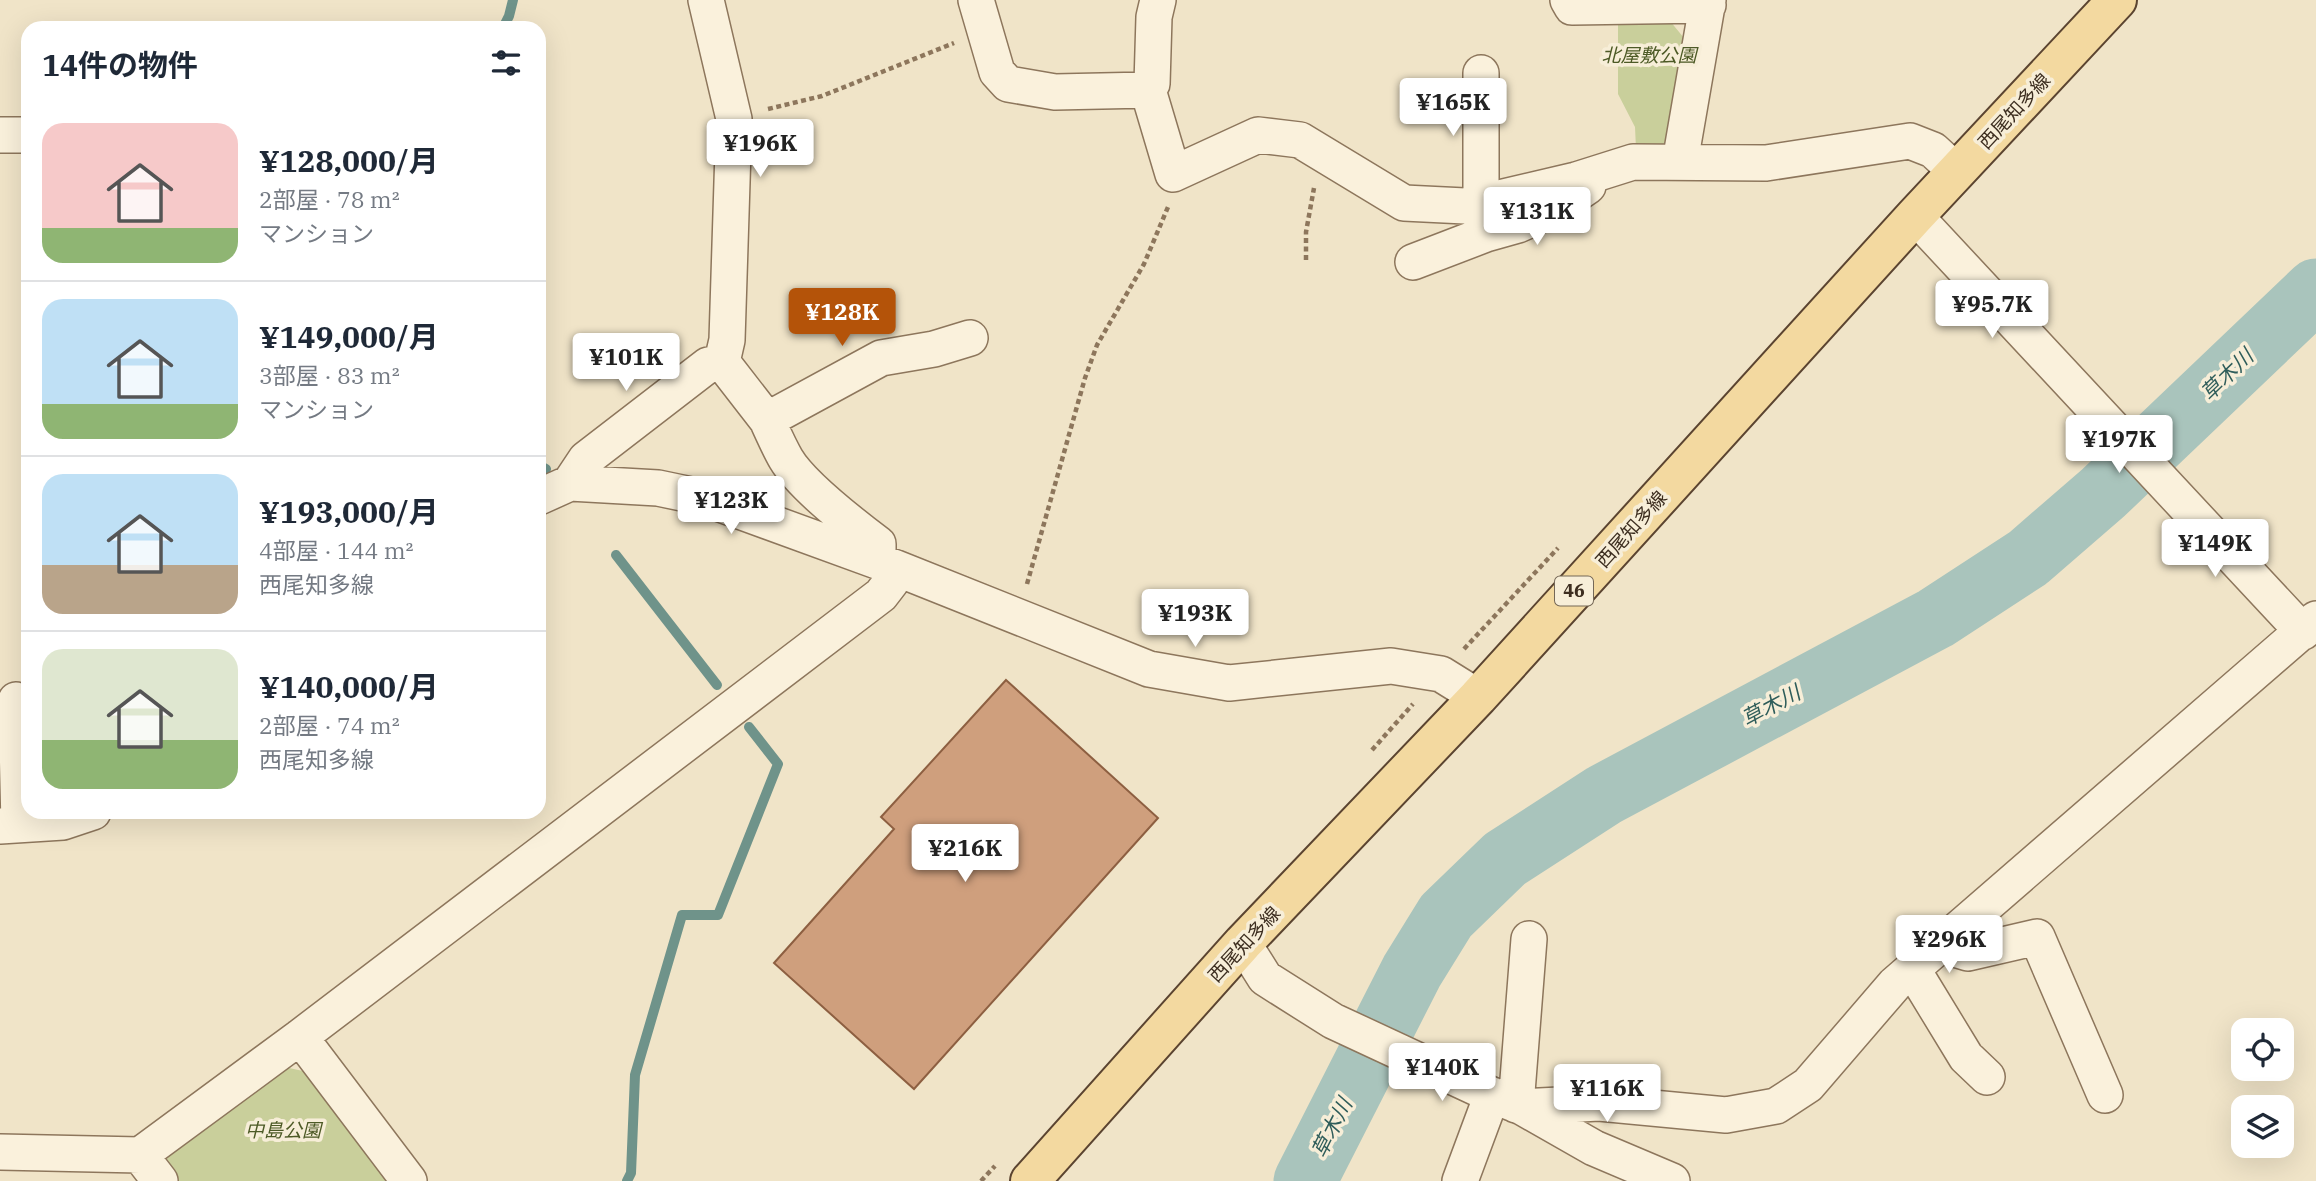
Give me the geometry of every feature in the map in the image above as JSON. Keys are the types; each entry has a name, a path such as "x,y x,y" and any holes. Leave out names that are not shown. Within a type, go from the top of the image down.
{"main road":[{"name":"西尾知多線","path":"1030,1181 1243,943 1478,697 1915,216 2117,0"}],"street":[{"path":"0,1152 150,1168 300,1037 881,595 891,582 878,544 851,524 787,461 766,420 722,362 727,340 732,113 706,0"},
{"path":"1148,90 1152,84 1154,17 1158,0"},
{"path":"1568,0 1572,7 1708,2 1680,162"},
{"path":"981,16 997,72 1009,84 1055,92 1148,90"},
{"path":"1480,73 1480,202"},
{"path":"1148,90 1173,174 1258,135 1300,140 1404,203 1465,206 1633,162 1766,163 1910,141 1933,150 1957,172"},
{"path":"0,135 21,135"},
{"path":"1413,262 1486,234 1518,225 1556,208 1594,182 1594,174"},
{"path":"1510,1102 1600,1103 1726,1115 1776,1106 1808,1085 1895,984 2310,626 2168,487 1915,216"},
{"path":"766,420 881,358 934,349 970,338"},
{"path":"570,483 586,459 708,365 722,362"},
{"path":"546,494 570,483 658,488 701,496 887,565 1149,669 1229,683 1391,666 1440,674 1478,697"},
{"path":"16,700 10,825 63,822 72,819"},
{"path":"1941,945 1968,953 2037,937 2105,1095"},
{"path":"1460,1181 1510,1102 1529,939"},
{"path":"1243,943 1265,978 1333,1021 1510,1102 1594,1148 1672,1181"},
{"path":"1913,970 1966,1057 1987,1077"},
{"path":"300,1037 409,1181"}],"path":[{"path":"732,113 762,111 822,96 912,58 981,16"},
{"path":"1306,260 1306,232 1312,192 1327,156"},
{"path":"1017,618 1085,378 1097,345 1144,264 1170,203 1173,174"}],"green space":[{"name":"北屋敷公園","path":"1670,21 1684,38 1664,146 1636,149 1635,127 1618,94 1618,24"},
{"name":"中島公園","path":"280,1066 303,1071 388,1181 171,1181 157,1163"}],"building":[{"path":"1006,680 1158,818 914,1089 774,963 894,829 881,817"}],"waterway":[{"path":"506,21 513,0"},
{"name":"草木川","path":"1305,1181 1412,971 1446,916 1505,859 1604,795 1936,618 2028,558 2103,493 2316,290"},
{"path":"616,555 717,685"},
{"path":"627,1181 631,1173 635,1075 682,915 718,915 778,764 749,727"}]}
